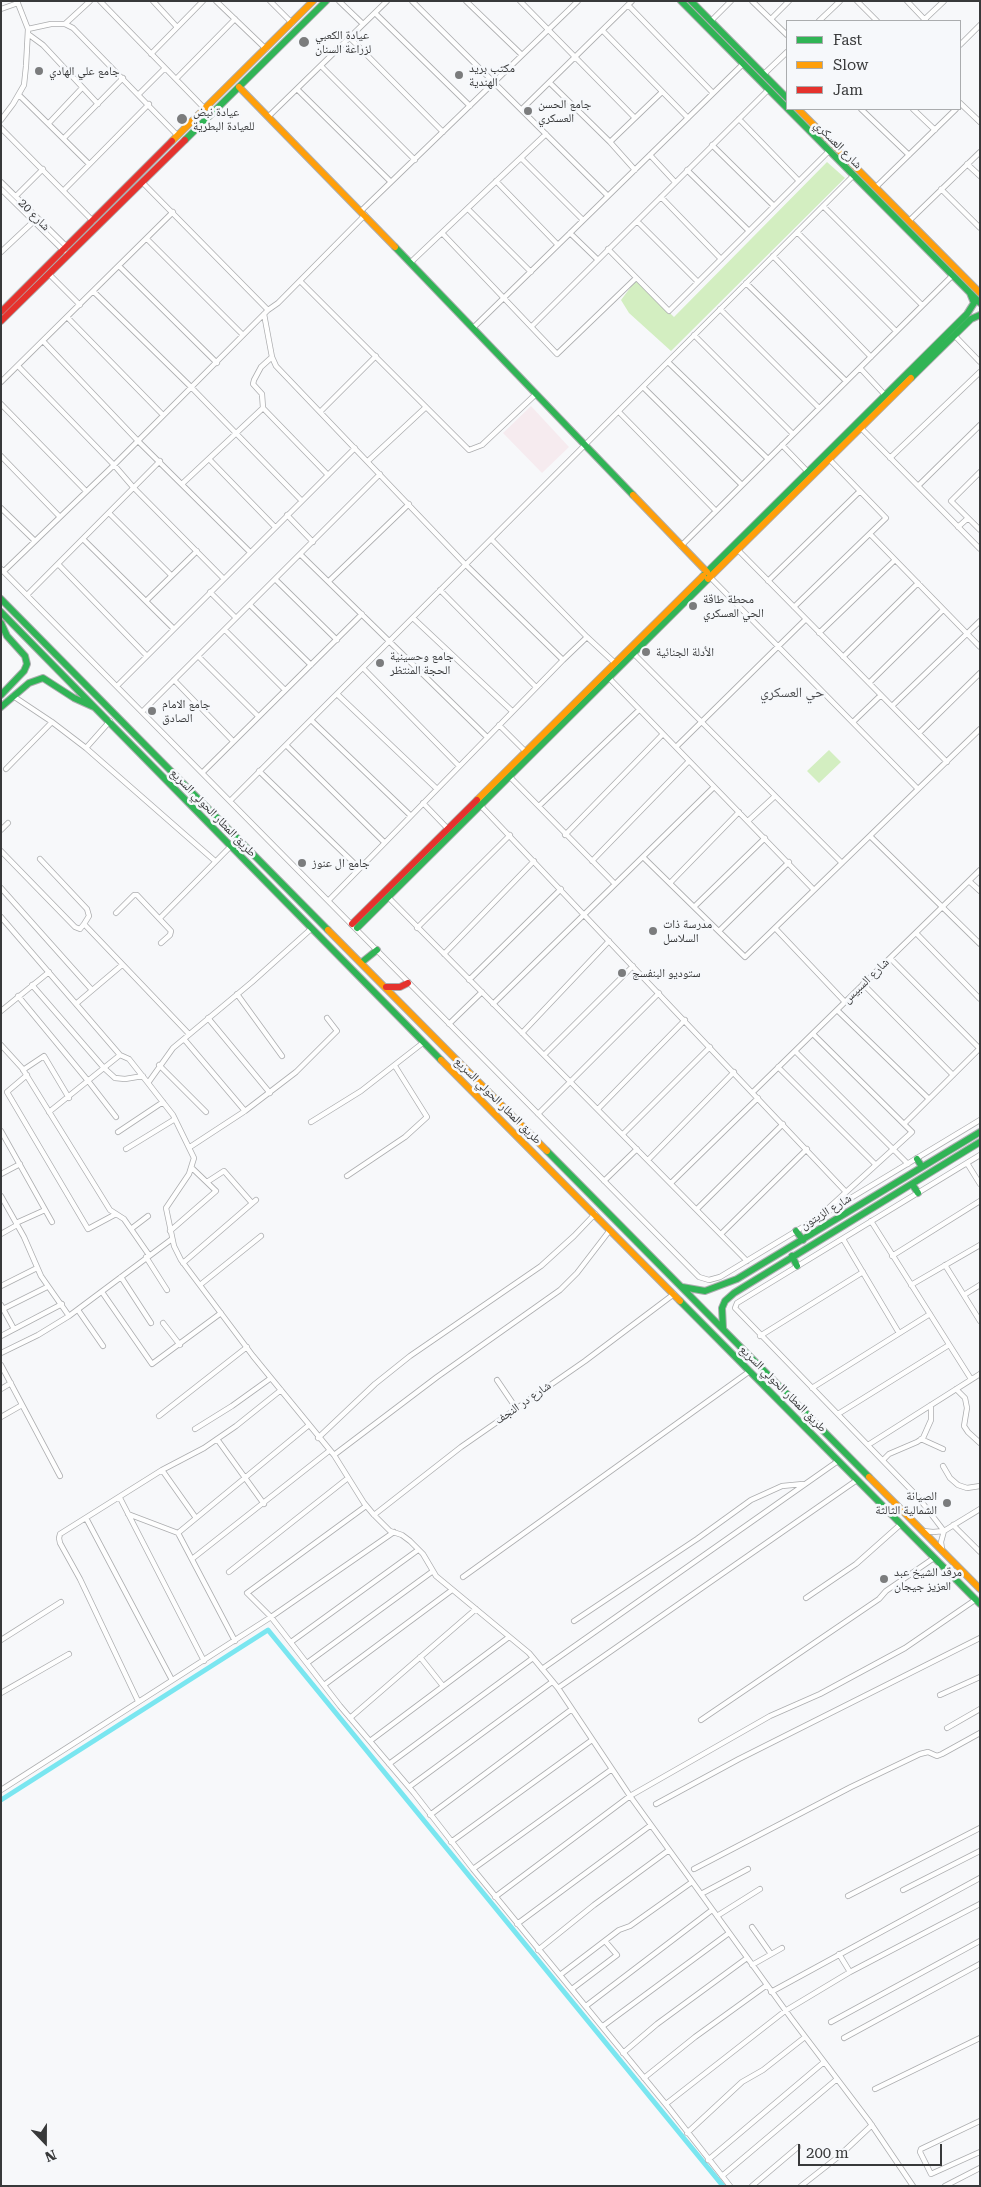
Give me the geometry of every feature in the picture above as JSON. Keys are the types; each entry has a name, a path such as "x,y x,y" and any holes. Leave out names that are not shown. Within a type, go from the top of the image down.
{"main road":[{"path":"1,320 142,182 204,114 313,1"},
{"path":"204,114 238,86 326,1"},
{"name":"شارع العسكري","path":"681,1 764,74 786,97"},
{"name":"شارع العسكري","path":"691,1 711,21 716,31"},
{"name":"شارع العسكري","path":"725,40 743,64 786,108"},
{"path":"238,86 363,213 708,575"},
{"name":"شارع العسكري","path":"788,110 980,303"},
{"name":"شارع العسكري","path":"799,110 980,292"},
{"path":"1,312 178,136 188,131"},
{"path":"921,244 924,244 927,239"},
{"path":"931,255 933,250 938,250"},
{"path":"354,926 388,898 510,777 616,664 799,485 829,460 954,335 969,316 974,303 970,294"},
{"path":"799,485 808,471 969,316 980,316"},
{"path":"583,700 633,654 708,575 738,550 790,494"},
{"name":"طريق المطار الحولي السريع","path":"1,598 980,1589"},
{"name":"طريق المطار الحولي السريع","path":"1,612 110,721 230,847 977,1602"},
{"path":"1,623 5,633 25,656 27,664 24,671 1,695"},
{"path":"1,707 29,682 43,678 74,698 98,710"},
{"path":"354,926 526,752 573,710"},
{"path":"239,856 246,853 248,847"},
{"path":"257,874 260,868 266,865"},
{"path":"362,962 377,950"},
{"path":"386,986 400,987 408,982"},
{"name":"شارع الزيتون","path":"678,1285 698,1291 712,1289 732,1282 980,1132"},
{"name":"شارع الزيتون","path":"723,1328 721,1316 726,1301 734,1293 980,1142"},
{"path":"917,1159 922,1167"},
{"path":"912,1184 918,1193"},
{"path":"796,1231 802,1240"},
{"path":"792,1256 798,1266"},
{"path":"752,1270 752,1276 756,1278"}],"street":[{"path":"65,24 90,1"},
{"path":"100,1 176,79 204,114"},
{"path":"153,1 177,27"},
{"path":"152,54 203,1"},
{"path":"216,1 266,49"},
{"path":"270,1 292,23"},
{"path":"339,1 363,24"},
{"path":"268,116 387,1"},
{"path":"412,1 608,196"},
{"path":"466,1 522,56"},
{"path":"520,1 636,118"},
{"path":"711,21 731,1"},
{"path":"752,1 786,34"},
{"path":"771,19 789,1"},
{"path":"820,20 840,1"},
{"path":"857,1 876,20"},
{"path":"907,1 925,20 944,1"},
{"path":"1,9 17,2 28,32 24,85 1,120"},
{"path":"574,2 522,56 391,182 278,303 266,312 114,465 2,570 699,1277 714,1279 747,1261 980,1120"},
{"path":"522,109 630,3 713,92"},
{"path":"375,13 470,106"},
{"path":"176,79 235,19"},
{"path":"28,32 51,24 65,24 73,28 149,104 178,136"},
{"path":"961,44 980,25"},
{"path":"603,31 688,118"},
{"path":"28,32 43,45 98,104"},
{"path":"350,38 443,132"},
{"path":"764,74 786,53"},
{"path":"473,328 743,64"},
{"path":"321,66 414,160"},
{"path":"139,94 165,68"},
{"path":"64,138 123,78"},
{"path":"550,83 610,142 635,170"},
{"path":"49,123 82,88"},
{"path":"297,89 391,182"},
{"path":"532,326 768,90"},
{"path":"610,142 662,92"},
{"path":"19,94 89,164"},
{"path":"64,190 149,104"},
{"path":"961,105 980,122"},
{"path":"862,110 909,155"},
{"path":"914,110 935,130"},
{"path":"876,187 955,110"},
{"path":"739,119 799,181"},
{"path":"1,128 64,190 93,222"},
{"path":"410,263 546,134"},
{"path":"712,145 774,206"},
{"path":"608,250 669,312 829,151"},
{"path":"909,221 980,152"},
{"path":"650,155 675,182"},
{"path":"521,158 583,220"},
{"path":"968,164 980,176"},
{"path":"16,196 43,169"},
{"path":"688,170 749,231"},
{"path":"230,801 853,176"},
{"name":"شارع 20","path":"1,182 65,249"},
{"path":"142,182 173,212 266,312 272,357 276,366 466,565 563,660"},
{"path":"496,182 558,245"},
{"name":"شارع 20","path":"1,189 65,249"},
{"path":"941,189 980,228"},
{"path":"661,197 721,259"},
{"path":"823,206 922,305"},
{"path":"468,208 530,272"},
{"path":"2,381 173,212"},
{"path":"2,249 34,221"},
{"path":"637,221 698,282"},
{"path":"797,232 896,331"},
{"path":"442,233 557,354 636,278"},
{"path":"570,233 598,260"},
{"path":"147,239 243,335"},
{"path":"773,256 871,357"},
{"path":"119,266 217,363"},
{"path":"49,274 80,304"},
{"path":"681,546 952,276"},
{"path":"300,281 469,450 482,445 536,394"},
{"path":"746,284 846,382"},
{"path":"93,292 191,387 302,500"},
{"path":"720,309 819,408"},
{"path":"67,317 163,415"},
{"path":"694,335 793,434"},
{"path":"954,335 980,362"},
{"path":"43,341 138,441 250,552"},
{"path":"320,412 376,356"},
{"path":"272,357 261,367 254,380 254,384 262,394 263,408 328,475"},
{"path":"668,362 768,459"},
{"path":"18,366 133,487 224,578"},
{"path":"860,368 885,395"},
{"path":"890,458 980,372"},
{"path":"643,388 742,484"},
{"path":"1,404 86,491"},
{"path":"368,461 426,407"},
{"path":"183,484 263,408"},
{"path":"619,412 716,511"},
{"path":"918,486 980,425"},
{"path":"861,428 980,548"},
{"path":"782,445 808,471"},
{"path":"117,686 355,448"},
{"path":"1,456 60,517"},
{"path":"210,460 275,527"},
{"path":"794,607 886,518 829,460"},
{"path":"27,595 84,540 160,461"},
{"path":"978,526 951,501 980,472"},
{"path":"142,712 380,474"},
{"path":"768,581 860,491"},
{"path":"328,581 409,504"},
{"path":"1,508 35,541"},
{"path":"109,513 171,575"},
{"path":"287,515 313,542"},
{"path":"958,527 968,518"},
{"path":"870,534 980,647"},
{"path":"84,540 173,628"},
{"path":"492,540 616,664"},
{"path":"738,550 946,762"},
{"path":"146,600 197,551"},
{"path":"300,554 487,737"},
{"path":"819,633 895,560"},
{"path":"58,564 146,655"},
{"path":"708,575 918,789"},
{"path":"275,580 337,640"},
{"path":"843,657 918,583"},
{"path":"440,590 536,687"},
{"path":"210,592 236,618"},
{"path":"250,605 311,665"},
{"path":"869,683 943,610"},
{"path":"202,773 362,614"},
{"path":"413,618 512,711"},
{"path":"676,747 806,619"},
{"path":"892,706 980,621"},
{"path":"224,630 285,690"},
{"path":"329,900 436,788 587,637"},
{"path":"633,654 842,863"},
{"path":"198,656 258,716"},
{"path":"363,668 459,766"},
{"path":"919,733 980,673"},
{"path":"609,678 814,890"},
{"path":"174,680 233,741"},
{"path":"337,694 436,788"},
{"path":"853,722 881,695"},
{"path":"13,696 86,748 215,861"},
{"path":"539,806 639,710"},
{"path":"311,720 410,815"},
{"path":"86,748 110,721"},
{"path":"6,769 52,722"},
{"path":"499,725 526,752"},
{"path":"643,856 745,957 980,729"},
{"path":"564,835 663,734"},
{"path":"286,745 384,842"},
{"path":"592,861 689,760"},
{"path":"259,771 359,868"},
{"path":"510,777 564,835 615,884"},
{"path":"493,1004 714,787"},
{"path":"748,821 775,796"},
{"path":"423,803 448,829"},
{"path":"481,806 846,1192"},
{"path":"670,883 739,812"},
{"path":"1,830 8,823"},
{"path":"417,928 510,835"},
{"path":"870,836 980,944"},
{"path":"694,907 765,838"},
{"path":"160,918 230,847"},
{"path":"1,851 75,927 80,929 89,916 87,909 40,859"},
{"path":"444,954 534,862"},
{"path":"719,931 789,862"},
{"name":"شارع السبيس","path":"753,1092 980,870"},
{"path":"970,880 980,891"},
{"path":"1,888 92,990"},
{"path":"469,980 561,889"},
{"path":"116,913 136,894 172,932 161,943"},
{"path":"388,898 747,1261"},
{"path":"1,917 120,1055 129,1059 143,1076 175,1119 190,1147 194,1158 192,1168 167,1205 166,1213 172,1239 183,1263 318,1438 334,1455 366,1506 390,1531 402,1535 418,1550 436,1576 533,1658 558,1688 630,1796 752,1965 872,2125 913,2186"},
{"path":"84,924 189,1034"},
{"path":"775,928 845,1002"},
{"path":"148,1083 173,1048 311,929"},
{"path":"916,933 980,999"},
{"path":"522,1033 610,941"},
{"path":"890,958 979,1048 904,1124"},
{"path":"77,1004 122,965"},
{"path":"544,1055 633,966"},
{"path":"1,1011 49,972"},
{"path":"863,984 953,1075"},
{"path":"32,985 104,1068 115,1078 125,1079 143,1076"},
{"path":"449,1024 482,992"},
{"path":"538,1114 659,993"},
{"path":"237,994 282,1056"},
{"path":"18,996 116,1117"},
{"path":"837,1010 929,1099"},
{"path":"208,1018 270,1093"},
{"path":"190,1147 245,1111 296,1072 336,1031 326,1018"},
{"path":"598,1109 685,1020"},
{"path":"812,1034 912,1132 814,1221"},
{"path":"184,1039 245,1111"},
{"path":"311,1122 362,1091 424,1042"},
{"path":"1,1045 24,1070 110,1210 124,1219 168,1290"},
{"path":"622,1134 710,1047"},
{"path":"795,1051 908,1164"},
{"path":"49,1112 89,1082 120,1055"},
{"path":"24,1070 44,1056 69,1098"},
{"path":"160,1065 206,1112"},
{"path":"347,1176 405,1137 427,1117 395,1066"},
{"path":"778,1067 876,1165"},
{"path":"648,1160 734,1072"},
{"path":"27,1075 7,1092 88,1229 116,1214"},
{"path":"671,1183 758,1098"},
{"path":"118,1132 163,1102"},
{"path":"126,1149 175,1119"},
{"path":"697,1209 783,1124"},
{"path":"1,1131 52,1222"},
{"path":"604,1181 637,1149"},
{"path":"722,1234 807,1150"},
{"path":"944,1531 918,1497 736,1311 735,1305 980,1154"},
{"path":"967,1162 980,1184"},
{"path":"1,1174 20,1164"},
{"path":"170,1231 216,1190 192,1168"},
{"path":"183,1263 254,1201 224,1171 207,1182"},
{"path":"1,1196 17,1224 47,1287 62,1304 69,1316"},
{"path":"892,1256 980,1201"},
{"path":"1,1234 45,1210"},
{"path":"318,1438 375,1384 410,1356 541,1266 595,1214"},
{"path":"131,1229 148,1216"},
{"path":"870,1221 971,1379"},
{"path":"334,1455 437,1377 560,1290 577,1273 610,1230"},
{"path":"200,1285 261,1236"},
{"path":"1,1353 38,1335 78,1310 147,1256 172,1239"},
{"path":"843,1239 899,1333"},
{"path":"911,1285 980,1245"},
{"path":"945,1265 980,1321"},
{"path":"1,1286 37,1268"},
{"path":"760,1336 863,1272"},
{"path":"121,1277 150,1323"},
{"path":"964,1295 980,1285"},
{"path":"14,1329 2,1307 47,1287"},
{"path":"102,1292 152,1364 221,1313"},
{"name":"شارع در النجف","path":"374,1515 461,1447 585,1361 674,1294"},
{"path":"1,1336 62,1304"},
{"path":"78,1310 103,1346"},
{"path":"812,1388 930,1314"},
{"path":"163,1322 180,1345"},
{"path":"838,1414 949,1345"},
{"path":"159,1416 247,1347"},
{"path":"1,1365 60,1476"},
{"path":"463,1577 750,1371"},
{"path":"868,1444 980,1374"},
{"path":"195,1429 232,1406 271,1378"},
{"path":"497,1380 516,1408"},
{"path":"1,1389 11,1383"},
{"path":"956,1389 966,1398 967,1408 964,1426 980,1443"},
{"path":"138,1702 80,1579 60,1543 60,1534 217,1438 281,1390"},
{"path":"1,1417 22,1405"},
{"path":"883,1460 889,1454 921,1439 929,1426 931,1405"},
{"path":"178,1532 308,1425"},
{"path":"975,1438 980,1435"},
{"path":"217,1438 264,1504"},
{"path":"921,1439 943,1449"},
{"path":"192,1559 329,1451"},
{"path":"542,1669 838,1461"},
{"path":"943,1466 950,1478 958,1485 967,1488 980,1486"},
{"path":"162,1470 196,1518"},
{"path":"229,1572 348,1478"},
{"path":"558,1688 857,1480"},
{"path":"574,1621 690,1544 751,1500 782,1486 804,1484"},
{"path":"120,1498 204,1661"},
{"path":"366,1506 247,1594 271,1617 350,1718 409,1787 495,1897 603,2026 730,2186"},
{"path":"922,1530 944,1531 980,1509"},
{"path":"128,1514 178,1532 235,1641"},
{"path":"86,1518 172,1680"},
{"path":"806,1598 856,1564 901,1524"},
{"path":"953,1525 980,1552"},
{"path":"944,1531 941,1542 944,1554"},
{"path":"1,1790 235,1641 394,1532"},
{"path":"291,1642 418,1550"},
{"path":"701,1720 934,1558"},
{"path":"307,1663 433,1571"},
{"path":"324,1685 452,1590"},
{"path":"1,1640 61,1602"},
{"path":"495,1897 630,1796 770,1716 820,1694 905,1648 977,1602"},
{"path":"350,1718 476,1609"},
{"path":"370,1741 509,1637"},
{"path":"656,1804 739,1759 980,1638"},
{"path":"1,1693 69,1654"},
{"path":"420,1657 443,1686"},
{"path":"389,1764 533,1658"},
{"path":"940,1695 980,1677"},
{"path":"409,1787 552,1682"},
{"path":"430,1815 572,1709"},
{"path":"947,1728 980,1709"},
{"path":"694,1869 851,1787 920,1754 928,1752 937,1756 980,1733"},
{"path":"451,1842 592,1740"},
{"path":"473,1869 612,1769"},
{"path":"517,1924 651,1825"},
{"path":"848,1896 980,1828"},
{"path":"538,1950 594,1905 669,1850"},
{"path":"903,1890 980,1851"},
{"path":"701,1894 748,1869"},
{"path":"772,1992 980,1878"},
{"path":"560,1975 619,1930 630,1926 692,1882"},
{"path":"717,1916 760,1889"},
{"path":"666,2104 786,2011 850,1972 980,1904"},
{"path":"586,2006 712,1910"},
{"path":"752,1927 771,1954"},
{"path":"603,2026 729,1933"},
{"path":"572,1989 617,1955 605,1941"},
{"path":"831,2022 980,1941"},
{"path":"752,1965 782,1948"},
{"path":"839,1954 850,1972"},
{"path":"623,2053 657,2024 747,1958"},
{"path":"844,2038 980,1964"},
{"path":"644,2078 695,2037 767,1985"},
{"path":"687,2132 742,2082 763,2070 805,2036"},
{"path":"875,2089 980,2038"},
{"path":"708,2160 824,2062"},
{"path":"722,2176 837,2079"},
{"path":"980,2121 921,2149 920,2152 931,2174 980,2152"},
{"path":"801,2186 838,2157 872,2125"},
{"path":"752,2186 798,2148"},
{"path":"945,2186 979,2170"}],"shaded area":[{"path":"531,406 569,447 542,473 503,433"}],"green space":[{"path":"827,162 845,178 671,351 629,313 621,300 636,280 674,317"},
{"path":"829,750 841,762 819,783 807,771"}],"waterway":[{"path":"1,1800 268,1630 723,2186"}],"traffic: fast":[{"path":"185,140 326,1"},
{"path":"681,1 786,107"},
{"path":"691,1 786,97"},
{"path":"789,110 980,303"},
{"path":"395,247 633,495"},
{"path":"703,576 967,314 974,303 970,293"},
{"path":"911,378 971,319 980,315"},
{"path":"357,928 708,579"},
{"path":"1,599 328,930"},
{"path":"1,612 441,1060"},
{"path":"1,623 7,636 25,656 27,664 24,671 1,695"},
{"path":"1,707 29,683 43,678 74,698 94,707"},
{"path":"362,962 377,950"},
{"path":"682,1287 705,1291 737,1279 980,1132"},
{"path":"723,1328 722,1308 725,1301 734,1293 980,1142"},
{"path":"547,1151 869,1477"},
{"path":"917,1159 922,1167"},
{"path":"912,1184 918,1193"},
{"path":"796,1231 803,1240"},
{"path":"792,1256 797,1266"},
{"path":"680,1301 980,1604"}],"traffic: slow":[{"path":"172,141 313,1"},
{"path":"239,87 395,247"},
{"path":"799,110 980,293"},
{"path":"708,579 911,378"},
{"path":"633,495 707,572"},
{"path":"477,800 703,576"},
{"path":"328,930 547,1151"},
{"path":"441,1060 680,1301"},
{"path":"869,1477 980,1589"}],"traffic: jam":[{"path":"1,321 185,140"},
{"path":"1,312 172,141"},
{"path":"352,924 477,800"},
{"path":"386,987 400,987 408,983"}],"place":[{"name":"عيادة الكعبي لزراعة السنان","path":"304,42"},
{"name":"جامع علي الهادي","path":"39,71"},
{"name":"مكتب بريد الهندية","path":"459,75"},
{"name":"جامع الحسن العسكري","path":"528,111"},
{"name":"عيادة نبض للعيادة البطرية","path":"182,119"},
{"name":"محطة طاقة الحي العسكري","path":"693,606"},
{"name":"الأدلة الجنائية","path":"646,652"},
{"name":"جامع وحسينية الحجة المنتظر","path":"380,663"},
{"name":"جامع الامام الصادق","path":"152,711"},
{"name":"جامع ال عنوز","path":"302,863"},
{"name":"مدرسة ذات السلاسل","path":"653,931"},
{"name":"ستوديو البنفسج","path":"622,973"},
{"name":"الصيانة الشمالية الثالثة","path":"947,1503"},
{"name":"مرقد الشيخ عبد العزيز جيجان","path":"884,1579"}],"district":[{"name":"حي العسكري","path":"792,693"}]}
